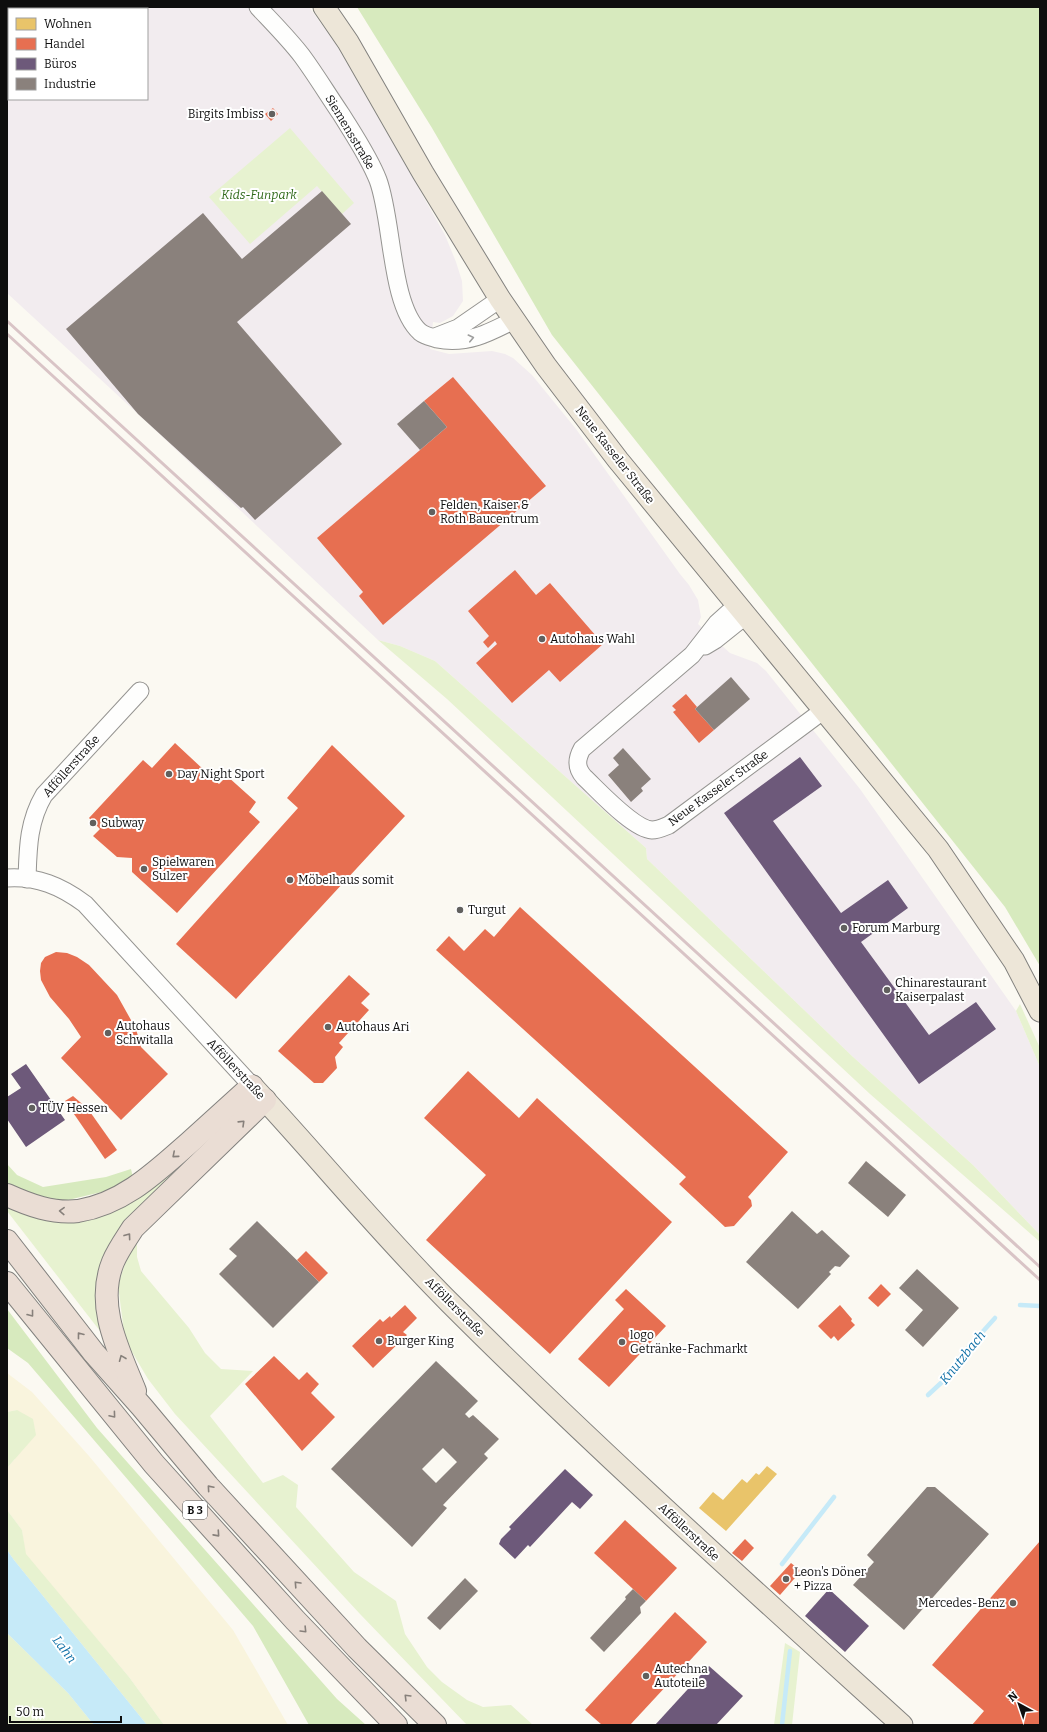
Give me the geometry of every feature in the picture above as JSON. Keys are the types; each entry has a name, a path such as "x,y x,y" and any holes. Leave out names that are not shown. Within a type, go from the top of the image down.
{"highway":[{"path":"7,1195 32,1206 59,1211 77,1211 93,1207 121,1196 135,1188 259,1093"},
{"path":"142,1407 116,1344 110,1322 106,1293 107,1281 112,1263 133,1228 259,1093"},
{"name":"B 3","path":"7,1241 94,1353 142,1407 208,1486 279,1565 357,1648 435,1725"},
{"name":"B 3","path":"7,1283 56,1346 154,1464 295,1620 396,1725"}],"main road":[{"name":"Neue Kasseler Straße","path":"324,7 348,42 423,174 500,299 546,366 618,460 892,793 957,876 1014,961 1040,1011"},
{"name":"Afföllerstraße","path":"259,1093 421,1273 482,1334 617,1465 902,1725"}],"street":[{"name":"Siemensstraße","path":"258,7 282,32 305,60 352,131 369,161 378,180 384,199 399,289 404,305 414,325 426,336 456,341 470,339 490,333 514,320"},
{"path":"432,338 446,334 458,328 500,299"},
{"name":"Neue Kasseler Straße","path":"741,611 717,623 696,651 582,749 578,756 577,764 579,772 633,822 643,828 652,830 669,825 824,710"},
{"name":"Afföllerstraße","path":"27,879 29,836 35,812 44,795 140,691"},
{"name":"Afföllerstraße","path":"7,878 27,879 50,883 61,888 85,904 259,1093"}],"shaded area":[{"path":"7,7 309,7 335,43 445,235 456,262 462,281 463,301 453,316 440,323 433,322 430,349 449,354 492,351 505,354 513,358 532,375 576,429 689,585 698,600 701,617 698,624 730,653 757,663 766,671 860,789 1016,1011 1040,1067 1040,1235 973,1165 852,1056 647,859 646,848 435,661 400,646 378,640 7,293"},
{"path":"7,1373 32,1392 89,1456 233,1630 288,1725 164,1725 129,1677 25,1554 22,1530 7,1510 7,1468 15,1459 17,1410 7,1412"}],"green space":[{"path":"357,7 1040,7 1040,966 1005,907 552,335 432,128"},
{"name":"Kids-Funpark","path":"290,128 354,203 342,214 317,186 250,244 209,197"},
{"path":"378,640 400,646 435,661 646,848 647,859 852,1056 973,1165 1040,1235 1040,1242 870,1094 447,699"},
{"path":"1020,1004 1040,1048 1040,1067 1016,1011"},
{"path":"241,1108 127,1221 103,1329 100,1331 7,1211 7,1203 66,1218"},
{"path":"7,1164 17,1175 43,1187 106,1177 131,1169 133,1178 110,1190 68,1200 35,1199 7,1184"},
{"path":"137,1243 137,1257 141,1271 189,1328 205,1353 221,1369 253,1371 210,1416 263,1483 283,1475 298,1485 296,1507 354,1572 396,1601 405,1634 427,1667 442,1682 467,1700 483,1707 511,1705 533,1725 467,1725 360,1614 175,1414 148,1379 125,1340 118,1285 130,1249"},
{"path":"7,1309 97,1428 337,1699 366,1725 309,1725 253,1626 28,1363 7,1348"},
{"path":"17,1410 33,1419 36,1435 7,1468 7,1412"},
{"path":"7,1510 22,1530 26,1554 129,1677 164,1725 147,1725 14,1560 7,1550"},
{"path":"7,1633 68,1693 94,1725 7,1725"},
{"path":"785,1643 800,1652 792,1725 774,1725"}],"water":[{"name":"Lahn","path":"7,1550 147,1725 94,1725 68,1693 7,1633"}],"building: Wohnen":[{"path":"767,1466 777,1474 726,1531 699,1508 713,1492 723,1500 742,1479 747,1483 756,1473 759,1475"}],"building: Handel":[{"name":"Birgits Imbiss","path":"273,108 278,114 271,121 265,114"},
{"name":"Felden, Kaiser & Roth Baucentrum","path":"453,377 546,486 383,625 359,596 363,592 317,538 447,427 424,401"},
{"name":"Autohaus Wahl","path":"515,570 536,595 550,583 603,644 560,682 549,670 512,703 476,663 497,644 495,641 488,648 483,642 489,636 468,611"},
{"path":"686,694 697,707 695,709 714,730 699,743 673,712 676,710 672,706"},
{"path":"175,743 219,784 227,776 256,802 249,812 260,822 177,913 132,872 132,858 117,857 93,836 100,829 89,818 143,760 152,768"},
{"name":"Möbelhaus somit","path":"332,745 405,816 236,999 176,944 298,808 287,798"},
{"path":"520,907 788,1152 748,1197 751,1200 752,1206 734,1226 725,1227 679,1184 686,1177 436,950 449,936 464,951 485,929 494,937"},
{"name":"Autohaus Schwitalla","path":"56,952 67,953 77,957 89,965 117,995 136,1029 141,1047 168,1074 121,1120 61,1058 81,1037 69,1019 50,997 41,980 41,963 45,957"},
{"name":"Autohaus Ari","path":"349,975 370,994 361,1003 369,1010 339,1043 343,1047 335,1057 337,1068 323,1083 314,1083 278,1051"},
{"path":"468,1071 519,1118 537,1098 672,1222 550,1354 426,1240 486,1175 424,1118"},
{"path":"73,1096 88,1109 117,1150 105,1159 65,1101"},
{"path":"306,1251 328,1273 319,1282 297,1260"},
{"path":"881,1284 891,1294 878,1307 868,1298"},
{"name":"logo Getränke-Fachmarkt","path":"626,1289 666,1326 609,1387 578,1359 624,1309 615,1300"},
{"name":"Burger King","path":"405,1305 417,1318 403,1332 407,1335 373,1368 352,1346 380,1319 383,1322 390,1316 391,1318"},
{"path":"840,1305 855,1325 838,1341 834,1336 831,1339 818,1326"},
{"path":"274,1356 299,1380 307,1372 319,1384 311,1393 335,1417 302,1451 245,1384"},
{"path":"625,1520 677,1568 646,1601 594,1553"},
{"path":"745,1539 754,1548 742,1561 732,1553"},
{"name":"Mercedes-Benz","path":"1040,1541 1040,1725 972,1725 984,1711 932,1665"},
{"name":"Leon's Döner + Pizza","path":"791,1563 801,1571 780,1595 770,1586"},
{"name":"Autechna Autoteile","path":"675,1612 707,1642 630,1725 602,1725 585,1710"}],"building: Büros":[{"name":"Forum Marburg","path":"800,757 822,786 773,821 841,913 888,880 908,908 861,942 929,1035 976,1002 996,1029 919,1084 724,813"},
{"name":"TÜV Hessen","path":"26,1064 65,1120 26,1147 7,1119 7,1097 21,1088 11,1074"},
{"path":"565,1469 593,1495 580,1509 572,1502 530,1547 528,1545 515,1559 499,1544 501,1539 511,1529 509,1527"},
{"path":"829,1589 869,1626 845,1652 805,1616"},
{"path":"709,1666 743,1696 716,1725 655,1725"}],"building: Industrie":[{"path":"322,191 351,224 237,322 342,444 255,520 243,507 241,508 138,414 66,329 203,213 242,259"},
{"path":"424,401 447,427 420,450 397,424"},
{"path":"731,677 750,699 714,730 695,709"},
{"path":"623,748 651,779 641,788 643,791 631,802 608,775 619,765 613,758"},
{"path":"866,1161 906,1195 888,1217 848,1183"},
{"path":"792,1211 817,1234 822,1230 850,1256 840,1267 835,1266 829,1272 831,1274 798,1309 746,1262"},
{"path":"257,1221 319,1282 273,1328 219,1274 237,1256 229,1249"},
{"path":"917,1269 959,1308 923,1347 905,1330 923,1310 899,1288"},
{"path":"436,1361 478,1401 465,1414 469,1418 473,1415 499,1439 484,1454 488,1458 443,1505 447,1508 412,1547 331,1469","holes":["443,1448 457,1462 436,1483 422,1469"]},
{"path":"927,1487 935,1487 989,1534 904,1630 853,1585 874,1562 867,1555"},
{"path":"465,1578 478,1591 440,1630 427,1618"},
{"path":"633,1589 646,1601 640,1607 641,1613 604,1652 590,1638 626,1599 625,1597"}],"waterway":[{"name":"Knutzbach","path":"1020,1305 1040,1306"},
{"name":"Knutzbach","path":"928,1395 955,1370 959,1358 995,1318"},
{"name":"Knutzbach","path":"782,1564 834,1497"},
{"name":"Knutzbach","path":"782,1725 790,1651"}],"railway":[{"path":"7,321 1040,1267"},
{"path":"7,334 1040,1280"}],"place":[{"name":"Birgits Imbiss","path":"272,114"},
{"name":"Felden, Kaiser & Roth Baucentrum","path":"432,512"},
{"name":"Autohaus Wahl","path":"542,639"},
{"name":"Day Night Sport","path":"169,774"},
{"name":"Subway","path":"93,823"},
{"name":"Spielwaren Sulzer","path":"144,869"},
{"name":"Möbelhaus somit","path":"290,880"},
{"name":"Turgut","path":"460,910"},
{"name":"Forum Marburg","path":"844,928"},
{"name":"Chinarestaurant Kaiserpalast","path":"887,990"},
{"name":"Autohaus Ari","path":"328,1027"},
{"name":"Autohaus Schwitalla","path":"108,1033"},
{"name":"TÜV Hessen","path":"32,1108"},
{"name":"Burger King","path":"379,1341"},
{"name":"logo Getränke-Fachmarkt","path":"622,1342"},
{"name":"Leon's Döner + Pizza","path":"786,1579"},
{"name":"Mercedes-Benz","path":"1013,1603"},
{"name":"Autechna Autoteile","path":"646,1676"}]}
